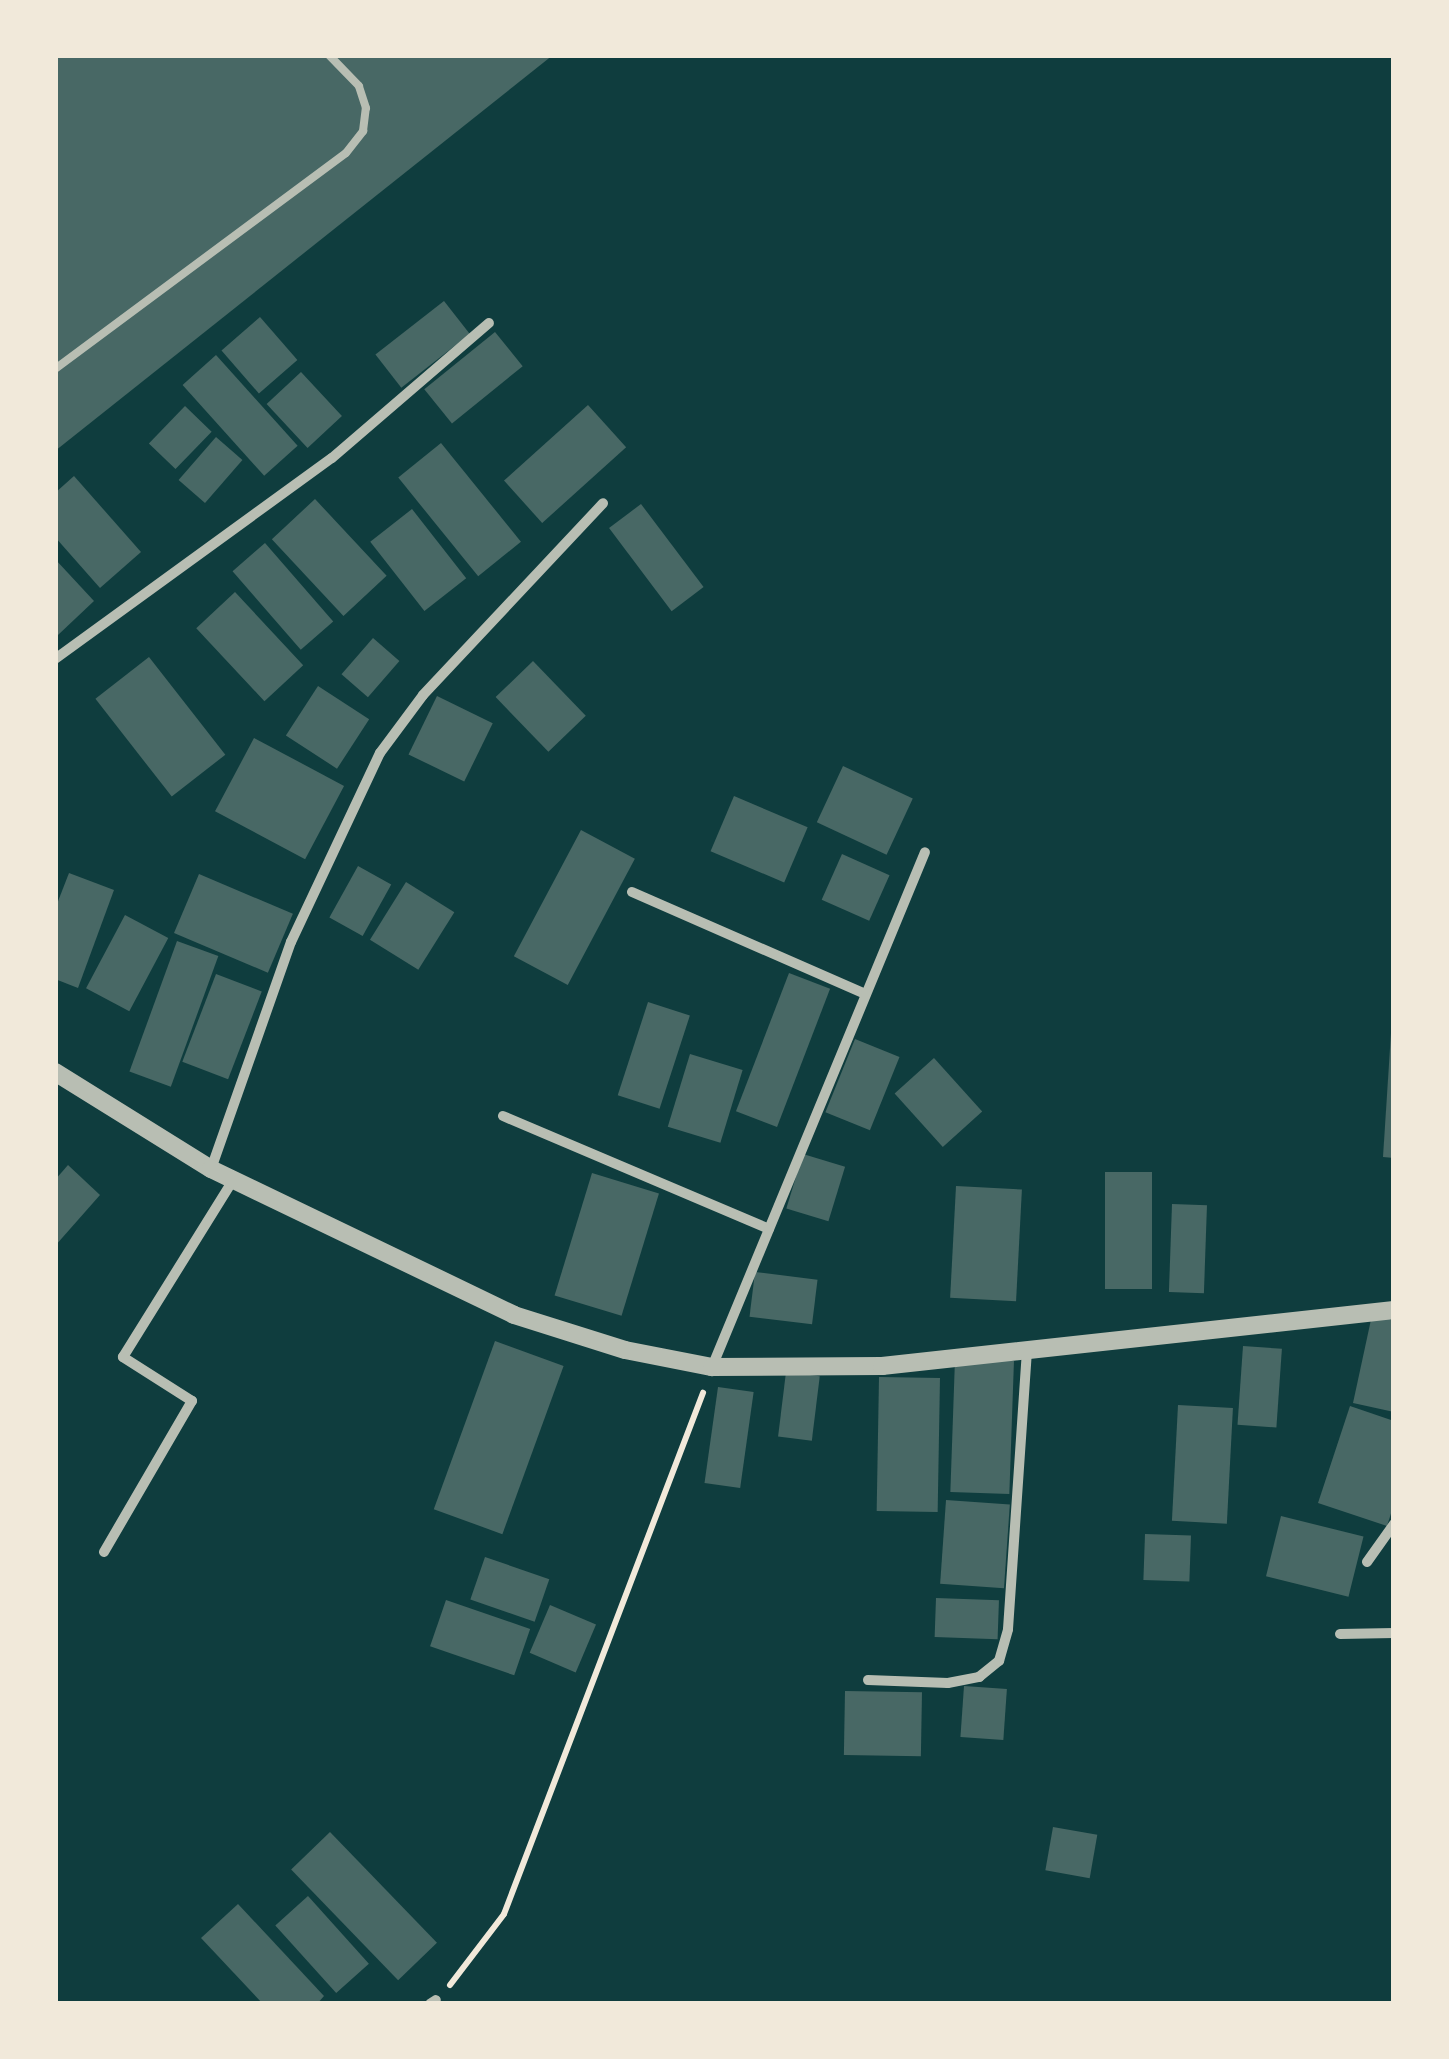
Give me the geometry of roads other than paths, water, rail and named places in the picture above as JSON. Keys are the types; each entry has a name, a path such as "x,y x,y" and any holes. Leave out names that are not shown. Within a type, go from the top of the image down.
{"street":[{"path":"55,659 332,458 489,324"},
{"path":"211,1169 291,942 380,753 423,695 603,503"},
{"path":"712,1367 925,852"},
{"path":"632,892 866,994"},
{"path":"55,1072 211,1169 514,1315 625,1350 712,1367 882,1366 1394,1310"},
{"path":"502,1116 770,1229"},
{"path":"104,1552 192,1401 122,1357 233,1180"},
{"path":"868,1680 948,1683 979,1677 1000,1661 1008,1629 1026,1349"},
{"path":"1367,1562 1394,1524"},
{"path":"1340,1634 1394,1632"}],"lane":[{"path":"55,369 346,154 363,131 366,108 359,86 330,55"}]}
